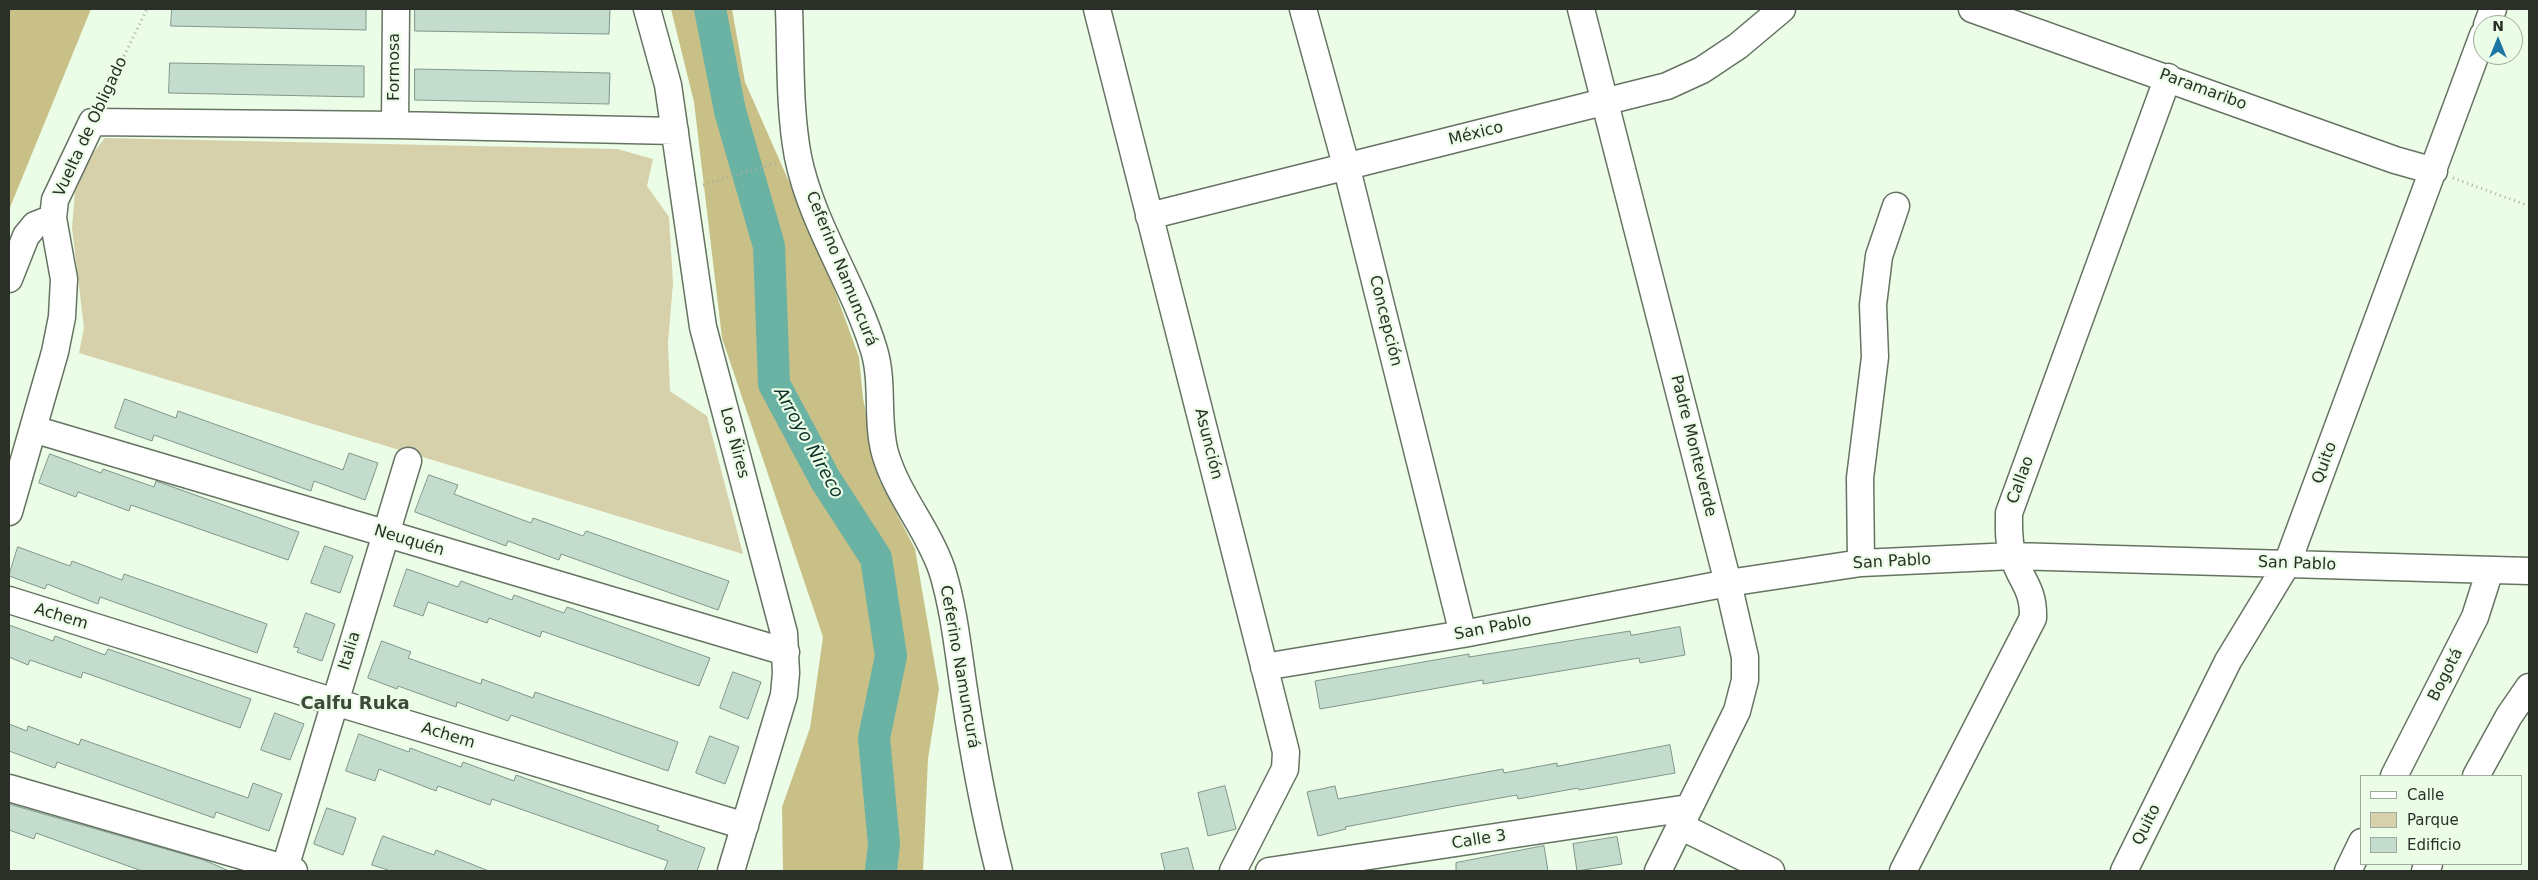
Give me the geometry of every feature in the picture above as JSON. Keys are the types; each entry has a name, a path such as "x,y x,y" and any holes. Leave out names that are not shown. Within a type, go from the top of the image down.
{"street":[{"name":"Formosa","path":"395,125 396,9"},
{"name":"Los Ñires","path":"647,9 668,85 703,327 774,587 784,632 786,652 784,695 731,871"},
{"name":"Ceferino Namuncurá","path":"789,9 793,104 798,158 814,206 866,327 875,353 886,453 900,488 928,536 942,570 950,602 977,775 1000,871"},
{"name":"Asunción","path":"1097,9 1286,752 1285,769 1233,871"},
{"name":"Concepción","path":"1304,9 1346,165 1463,634"},
{"name":"Padre Monteverde","path":"1581,9 1728,583 1745,657 1745,680 1737,711 1658,871"},
{"name":"México","path":"1149,216 1346,165 1667,86 1702,70 1738,46 1782,9"},
{"name":"Paramaribo","path":"1972,9 2168,77 2395,160 2434,171"},
{"name":"Quito","path":"2124,871 2228,661 2287,564 2473,63"},
{"name":"Callao","path":"1903,871 2033,618 2034,600 2013,556 2008,534 2009,513 2168,77"},
{"path":"92,122 395,125 675,131"},
{"name":"Vuelta de Obligado","path":"9,512 55,352 62,317 64,279 53,218 55,200 92,122"},
{"path":"1860,563 1860,478 1875,357 1873,304 1879,256 1896,206"},
{"path":"9,279 26,236 36,225 53,218"},
{"name":"Neuquén","path":"33,429 786,652"},
{"name":"Italia","path":"288,870 335,702 408,461"},
{"name":"San Pablo","path":"1264,667 1463,634 1728,583 1860,563 2013,556 2529,571"},
{"name":"Bogotá","path":"2395,775 2475,617 2490,570"},
{"name":"Achem","path":"9,600 335,702 745,826"},
{"path":"2477,775 2509,716 2529,688"},
{"path":"9,788 288,870"},
{"path":"1684,817 1771,871"},
{"name":"Calle 3","path":"1269,871 1684,817"},
{"path":"2348,871 2360,846"}],"path":[{"name":"Vuelta de Obligado","path":"92,122 146,9"},
{"path":"684,192 766,166"},
{"path":"2434,171 2529,206"}],"green space":[{"path":"105,138 617,149 653,159 647,186 669,217 673,283 668,343 670,391 707,416 743,554 79,353 84,328 72,228 75,191 84,164"}],"shaded area":[{"path":"9,9 91,9 9,210"},
{"path":"671,9 732,9 745,82 824,261 859,357 863,398 879,479 915,549 939,689 928,759 923,871 783,871 782,807 810,728 823,637 722,338 694,102"}],"building":[{"path":"172,9 366,9 366,30 171,26"},
{"path":"415,9 610,9 609,34 415,31"},
{"path":"170,63 364,66 364,97 169,93"},
{"path":"415,69 610,73 609,104 415,100"},
{"path":"125,399 176,418 178,411 343,470 349,453 378,463 365,500 314,481 311,491 154,435 152,441 115,428"},
{"path":"50,454 101,473 103,469 154,487 156,481 299,532 288,560 131,505 129,511 78,492 76,497 39,483"},
{"path":"429,475 458,485 454,494 531,523 533,518 583,536 586,531 729,581 718,610 561,554 559,560 508,541 506,546 415,512"},
{"path":"325,546 353,556 340,593 311,583"},
{"path":"18,547 70,566 72,561 122,580 124,574 267,624 257,653 100,597 98,604 47,584 45,589 9,576"},
{"path":"407,569 458,587 461,581 512,600 514,595 564,613 567,607 710,658 699,686 542,631 540,637 489,618 487,623 428,602 423,616 394,606"},
{"path":"306,613 335,624 322,661 297,652 299,648 294,647"},
{"path":"9,625 53,641 55,636 105,655 108,649 251,699 240,728 83,672 81,678 30,660 28,665 9,657"},
{"path":"1680,627 1685,655 1640,663 1639,658 1483,684 1483,680 1320,709 1315,681 1469,654 1469,657 1630,631 1631,635"},
{"path":"382,641 411,652 408,658 481,684 482,679 533,698 535,692 678,742 668,771 511,715 508,721 457,702 456,707 398,686 397,689 368,678"},
{"path":"733,672 761,682 748,719 720,708"},
{"path":"275,713 304,724 290,760 261,750"},
{"path":"9,724 27,731 28,726 79,745 81,739 248,798 253,783 282,794 269,831 216,812 214,818 57,762 55,768 9,751"},
{"path":"359,734 409,752 410,748 461,767 463,762 514,781 516,775 659,826 657,830 705,848 697,871 664,871 668,861 492,799 490,805 438,786 436,791 379,769 375,781 346,771"},
{"path":"710,736 739,747 725,784 696,773"},
{"path":"1670,745 1675,773 1518,799 1517,795 1345,827 1346,829 1318,836 1307,792 1335,786 1338,799 1503,769 1504,773 1557,763 1557,766"},
{"path":"1225,786 1236,829 1208,836 1198,793"},
{"path":"9,804 204,860 229,871 142,871 36,833 34,839 9,830"},
{"path":"327,808 356,818 343,855 314,844"},
{"path":"383,836 434,855 436,850 489,871 391,871 372,865"},
{"path":"1617,837 1622,864 1577,871 1573,844"},
{"path":"1544,846 1548,871 1456,871 1456,863"},
{"path":"1188,848 1194,871 1165,871 1161,854"}],"waterway":[{"name":"Arroyo Ñireco","path":"710,9 730,111 769,246 774,384 825,479 876,558 891,656 874,738 884,844 881,871"}],"district":[{"name":"Calfu Ruka","path":"355,704"}]}
